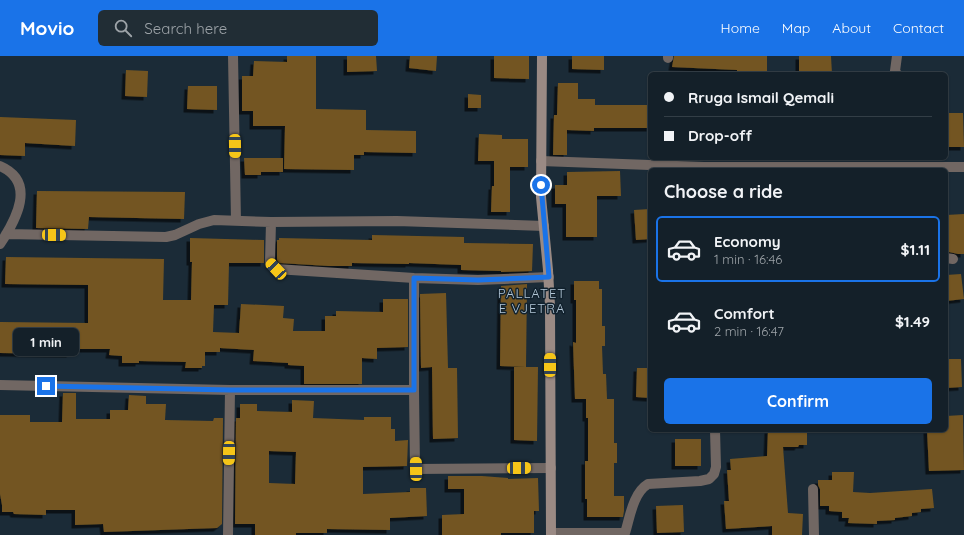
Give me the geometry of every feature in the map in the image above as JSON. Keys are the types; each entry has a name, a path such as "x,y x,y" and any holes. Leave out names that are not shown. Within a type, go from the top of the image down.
{"street":[{"path":"233,56 236,221"},
{"path":"542,56 541,197 549,277 551,534 625,533 637,495 642,488 648,484 700,482 709,479 714,474 716,467 714,432"},
{"path":"896,72 897,56"},
{"path":"541,161 684,168"},
{"path":"0,166 10,170 16,176 20,186 20,205 15,219 0,244"},
{"path":"834,168 964,167"},
{"path":"6,234 166,237 175,235 199,224 214,220 271,222 397,221 544,226"},
{"path":"271,222 270,262 276,269 414,278 478,280 549,277"},
{"path":"414,278 416,469 550,468"},
{"path":"0,385 230,390 414,390"},
{"path":"228,535 230,390"},
{"path":"813,489 814,535"}],"building":[{"path":"287,56 316,56 316,109 366,110 366,130 416,131 416,153 364,152 364,155 354,155 354,170 284,169 285,126 253,126 253,111 242,111 242,76 253,76 254,61 287,62"},
{"path":"347,56 376,56 377,71 347,72"},
{"path":"410,56 437,56 436,71 409,68"},
{"path":"494,56 529,56 529,79 494,78"},
{"path":"572,56 604,56 604,70 572,69"},
{"path":"674,56 767,56 767,72 737,72 737,70 672,67"},
{"path":"799,56 831,56 832,72 799,72"},
{"path":"126,70 148,71 147,97 125,96"},
{"path":"558,83 578,83 578,99 595,99 595,105 648,105 648,128 594,128 594,131 567,130 567,155 553,155 554,115 557,115"},
{"path":"188,86 217,86 217,110 187,109"},
{"path":"468,94 481,95 481,108 468,108"},
{"path":"948,113 963,113 964,147 948,147"},
{"path":"0,117 76,120 75,146 25,143 25,156 0,155"},
{"path":"479,134 502,135 502,139 528,139 528,167 510,167 510,212 491,212 492,186 494,186 494,161 478,161"},
{"path":"244,158 283,158 283,172 261,172 261,175 245,175"},
{"path":"620,171 621,196 597,196 597,237 566,237 566,204 555,204 555,185 567,185 567,172"},
{"path":"37,191 185,192 184,219 89,217 88,229 36,228"},
{"path":"648,209 648,239 636,240 634,210"},
{"path":"964,214 964,254 949,252 948,215"},
{"path":"372,235 464,237 464,243 533,244 532,271 501,272 461,270 461,265 409,263 352,263 352,266 329,266 279,263 277,260 277,240 279,240 279,238 372,240"},
{"path":"190,238 264,240 264,263 229,263 228,305 214,305 213,332 239,333 241,304 284,306 283,318 294,319 293,331 325,331 325,316 336,316 336,311 383,312 383,299 408,299 408,347 377,348 377,359 362,358 362,384 304,384 304,366 288,365 288,363 253,361 254,350 220,348 220,352 205,352 205,366 202,366 202,368 185,368 186,362 139,361 139,363 122,363 122,356 109,355 110,349 71,349 70,354 0,353 0,322 88,323 88,285 5,284 6,257 164,259 163,300 191,300 192,262 190,262"},
{"path":"961,274 964,299 948,301 948,275"},
{"path":"574,281 599,281 599,289 602,289 602,326 605,326 605,346 602,346 603,374 606,374 607,399 614,399 614,443 617,443 617,463 614,463 614,496 624,496 623,517 587,517 587,499 585,499 585,461 588,461 588,418 586,418 586,399 575,399 573,342 576,343 576,300 574,300"},
{"path":"527,284 526,367 500,366 501,286"},
{"path":"446,293 448,368 457,368 458,438 433,439 432,367 421,368 420,294"},
{"path":"948,359 961,359 962,387 948,388"},
{"path":"514,367 538,367 537,441 514,440"},
{"path":"637,368 648,368 648,398 636,397"},
{"path":"63,393 76,393 76,419 110,419 110,410 128,410 129,395 146,396 146,404 166,404 165,420 213,421 214,418 223,418 222,524 217,528 104,532 103,524 75,525 75,510 46,510 46,515 2,512 0,494 0,415 30,415 30,422 62,422"},
{"path":"292,400 314,401 313,418 364,420 364,417 391,417 391,429 395,429 395,441 408,440 407,466 363,467 363,494 410,492 410,488 426,488 427,516 390,518 390,530 327,529 327,533 296,533 296,535 255,535 255,524 235,524 236,418 240,418 240,404 257,404 257,411 292,412","holes":["269,451 296,452 295,484 269,483"]},
{"path":"963,415 964,470 929,471 927,432 948,432 948,416"},
{"path":"768,432 807,432 807,445 799,445 798,447 783,447 788,513 803,514 802,535 772,535 772,526 726,529 724,501 729,501 727,470 731,470 730,459 767,456"},
{"path":"675,439 701,439 701,466 675,466"},
{"path":"832,472 854,472 853,492 870,493 932,489 934,508 921,509 921,512 912,513 912,516 895,518 895,520 877,521 877,524 848,523 849,518 842,518 842,512 829,511 829,506 820,506 820,489 818,480 832,480"},
{"path":"448,476 482,476 508,479 538,478 539,511 534,511 534,533 501,533 501,535 442,535 442,515 464,514 464,489 448,489"},
{"path":"683,505 684,532 657,533 656,506"}],"district":[{"name":"PALLATET E VJETRA","path":"532,300"}],"route":[{"path":"46,386 230,390 414,390 414,278 478,280 549,277 541,185"}]}
